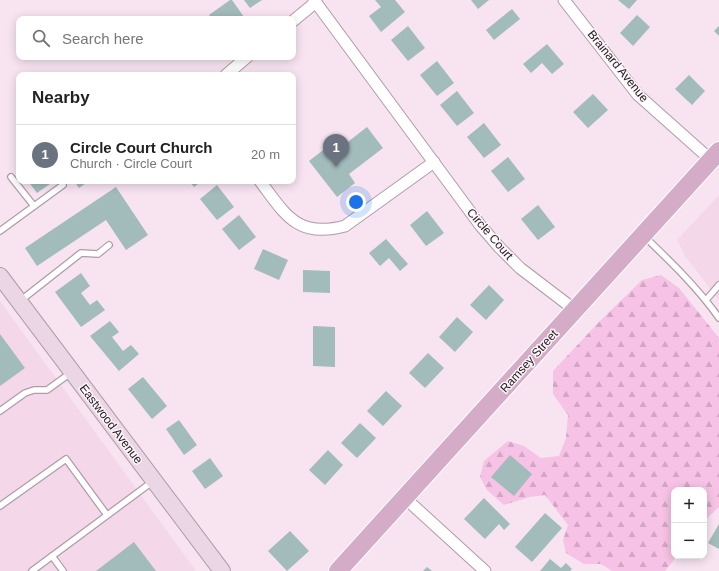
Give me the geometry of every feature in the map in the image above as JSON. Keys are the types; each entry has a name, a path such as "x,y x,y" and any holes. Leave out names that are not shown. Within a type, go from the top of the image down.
{"main road":[{"name":"Ramsey Street","path":"338,571 715,156"}],"street":[{"name":"Circle Court","path":"296,18 315,1 480,225 520,268 575,310"},
{"name":"Brainard Avenue","path":"566,1 638,95 715,156"},
{"path":"230,72 244,60"},
{"path":"262,184 289,218 297,223 315,229 335,229 344,226 434,162"},
{"name":"Eastwood Avenue","path":"0,276 222,571"},
{"path":"405,498 485,571"}],"lane":[{"path":"11,177 16,183"},
{"path":"17,184 34,206"},
{"path":"0,231 63,185"},
{"path":"643,235 686,276 719,318"},
{"path":"19,302 81,253 98,254 109,245"},
{"path":"706,300 719,285"},
{"path":"0,411 25,393 34,390 47,390 72,372"},
{"path":"0,506 66,459 107,515"},
{"path":"32,571 154,480"},
{"path":"52,556 63,571"}],"shaded area":[{"path":"719,195 719,300 685,256 677,240"},
{"path":"0,301 196,571 0,571"}],"green space":[{"path":"661,275 679,288 719,338 719,507 707,518 707,487 671,487 671,559 675,559 665,571 612,571 601,564 584,564 566,553 563,540 568,525 545,495 530,497 504,505 487,490 480,477 484,461 508,441 524,446 541,458 559,456 566,438 568,415 553,394 553,371 599,322 642,280"}],"building":[{"path":"232,0 243,16 210,16 209,15"},
{"path":"244,0 262,0 250,8"},
{"path":"375,0 395,0 405,12 381,32 369,16 381,7"},
{"path":"471,0 489,0 478,9"},
{"path":"618,0 637,0 629,9"},
{"path":"512,9 520,19 494,40 486,30"},
{"path":"637,15 650,27 633,46 620,33"},
{"path":"408,26 425,48 408,61 391,40"},
{"path":"719,26 719,36 714,31"},
{"path":"547,44 564,64 552,74 542,63 531,73 523,64"},
{"path":"437,61 454,83 437,96 420,75"},
{"path":"689,75 705,91 692,105 675,89"},
{"path":"457,91 474,113 457,126 440,105"},
{"path":"593,94 608,110 588,128 573,112"},
{"path":"484,123 501,145 484,158 467,137"},
{"path":"367,127 383,148 349,174 355,183 337,197 309,161 335,141 340,148"},
{"path":"508,157 525,179 508,192 491,171"},
{"path":"30,184 50,184 37,193"},
{"path":"76,184 85,184 79,188"},
{"path":"217,185 234,207 217,220 200,199"},
{"path":"116,187 148,235 126,250 106,220 37,266 25,248"},
{"path":"538,205 555,227 538,240 521,219"},
{"path":"427,211 444,233 426,246 410,225"},
{"path":"239,215 256,237 239,250 222,229"},
{"path":"386,239 408,264 400,271 389,258 380,266 369,253"},
{"path":"263,249 288,260 279,280 254,269"},
{"path":"303,270 330,271 330,293 303,292"},
{"path":"81,273 90,286 81,293 90,305 97,300 105,310 81,327 55,292"},
{"path":"489,285 504,300 486,320 470,305"},
{"path":"457,317 473,332 455,352 439,337"},
{"path":"110,321 119,332 112,337 123,351 131,345 139,354 119,371 90,336"},
{"path":"313,326 335,327 335,367 313,366"},
{"path":"0,334 25,368 0,386"},
{"path":"428,353 444,368 425,388 409,373"},
{"path":"143,377 167,406 152,419 128,389"},
{"path":"386,391 402,406 383,426 367,411"},
{"path":"179,420 197,445 184,455 166,429"},
{"path":"360,423 376,438 357,458 341,443"},
{"path":"328,450 343,465 325,485 309,470"},
{"path":"510,455 532,474 514,496 491,477"},
{"path":"210,458 223,476 205,489 192,471"},
{"path":"484,498 510,524 504,530 499,524 485,539 464,519"},
{"path":"545,513 562,528 532,562 515,547"},
{"path":"719,524 719,549 708,543"},
{"path":"290,531 309,551 287,571 268,551"},
{"path":"134,542 156,571 96,571"},
{"path":"550,559 561,568 566,563 572,569 570,571 540,571"},
{"path":"427,567 432,571 423,571"}],"place":[{"name":"Circle Court Church","path":"336,167"}]}
